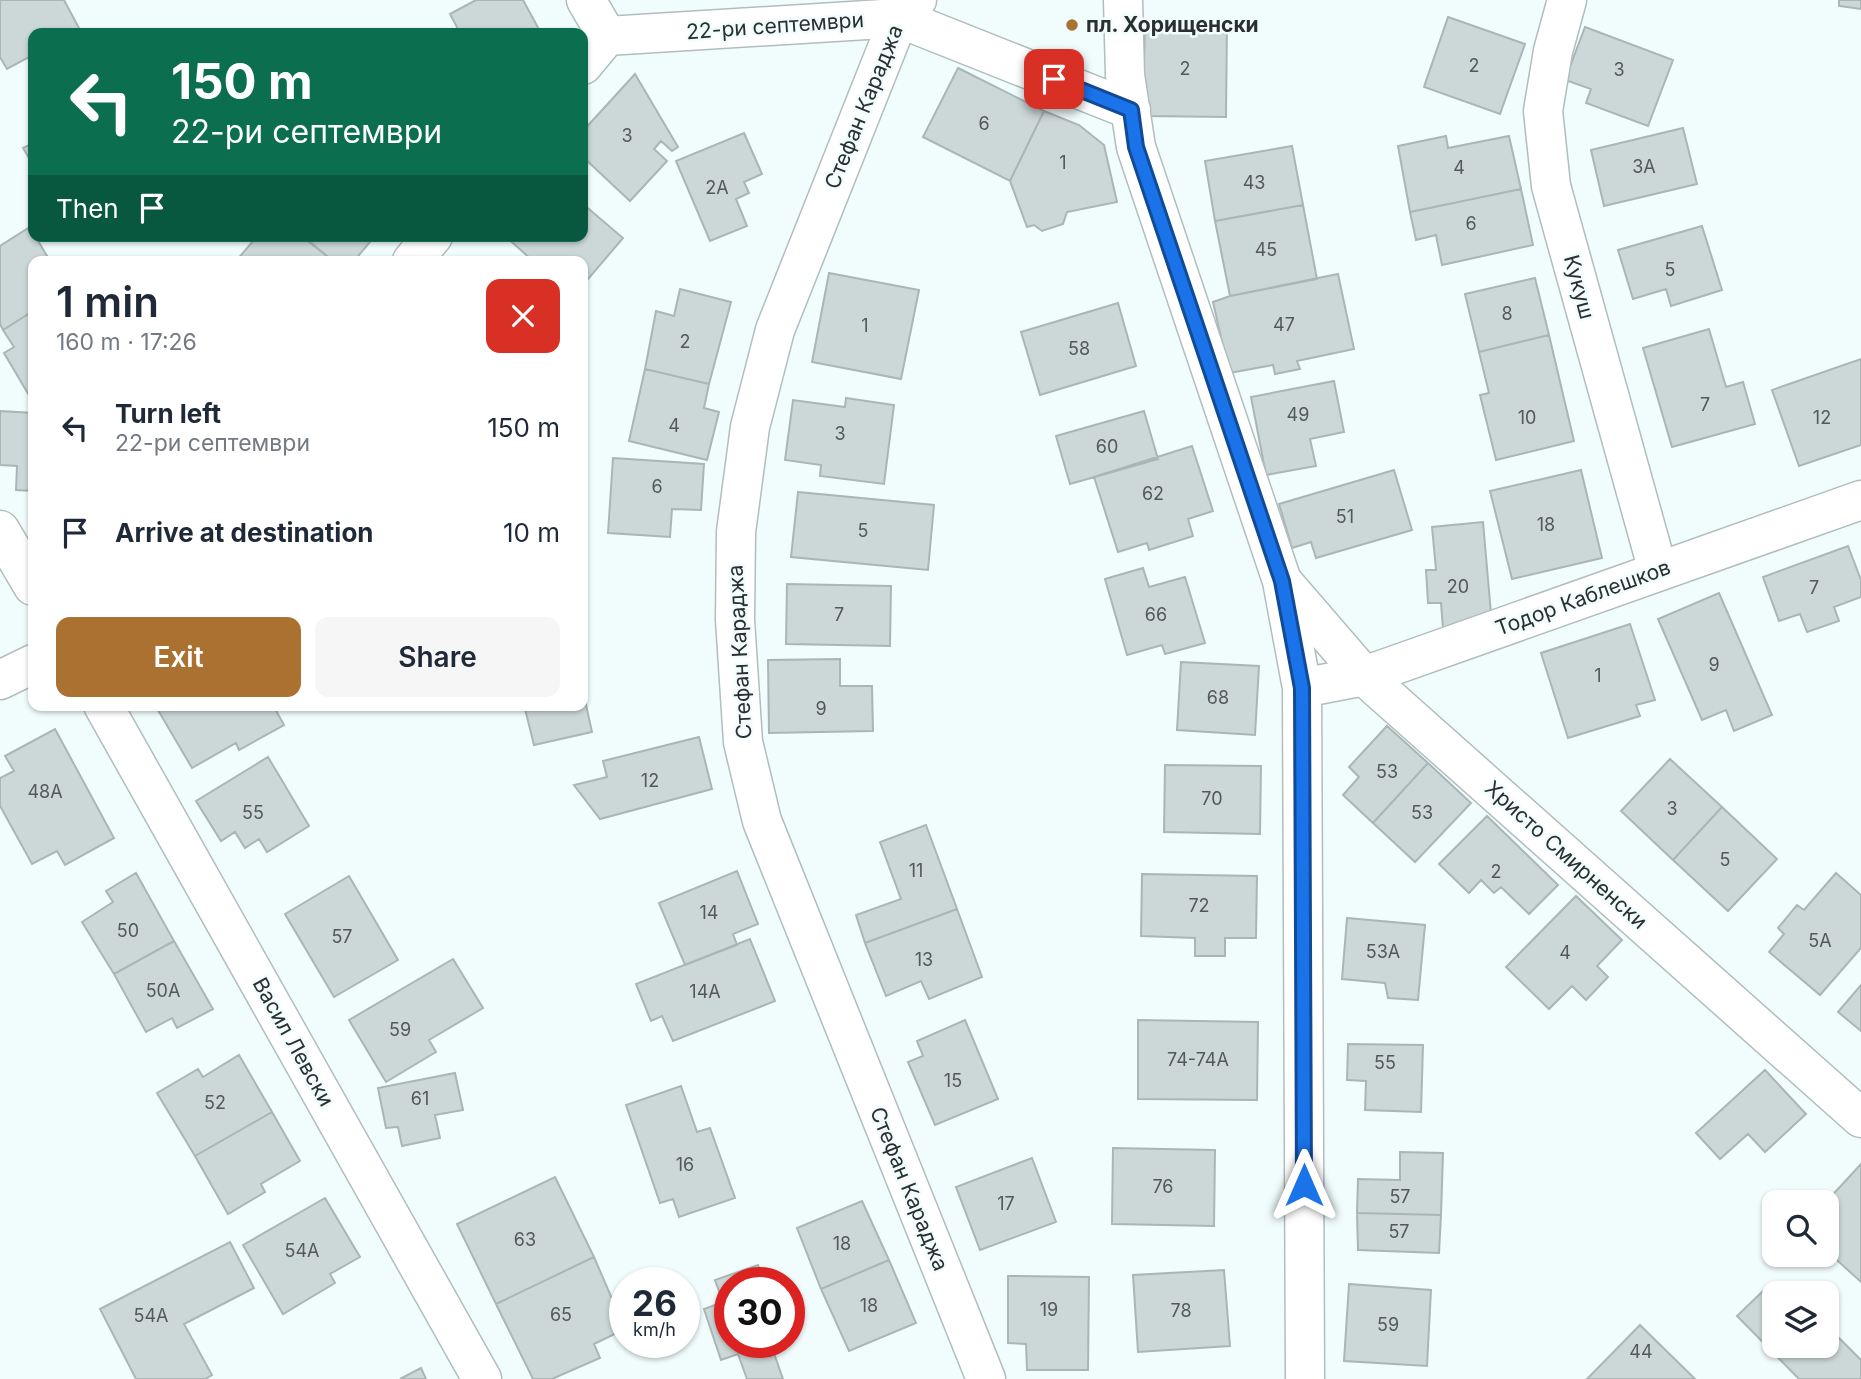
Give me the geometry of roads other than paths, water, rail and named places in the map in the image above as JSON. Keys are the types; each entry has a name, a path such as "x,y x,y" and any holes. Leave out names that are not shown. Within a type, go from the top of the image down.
{"street":[{"path":"586,0 607,36 588,59"},
{"path":"1124,0 1125,75 1136,147 1282,581 1302,688 1305,1379"},
{"name":"Кукуш","path":"1567,0 1553,51 1543,111 1551,186 1658,571"},
{"name":"22-ри септември","path":"607,36 908,9 1131,110"},
{"name":"Стефан Караджа","path":"908,9 775,330 748,440 736,533 735,620 743,742 762,821 986,1379"},
{"path":"416,256 428,242"},
{"name":"Тодор Каблешков","path":"1302,688 1364,676 1861,500"},
{"path":"0,530 28,578"},
{"name":"Христо Смирненски","path":"1282,581 1364,676 1861,1118"},
{"path":"0,680 28,666"},
{"name":"Васил Левски","path":"106,711 482,1379"}],"place":[{"name":"пл. Хорищенски","path":"1072,25"}]}
